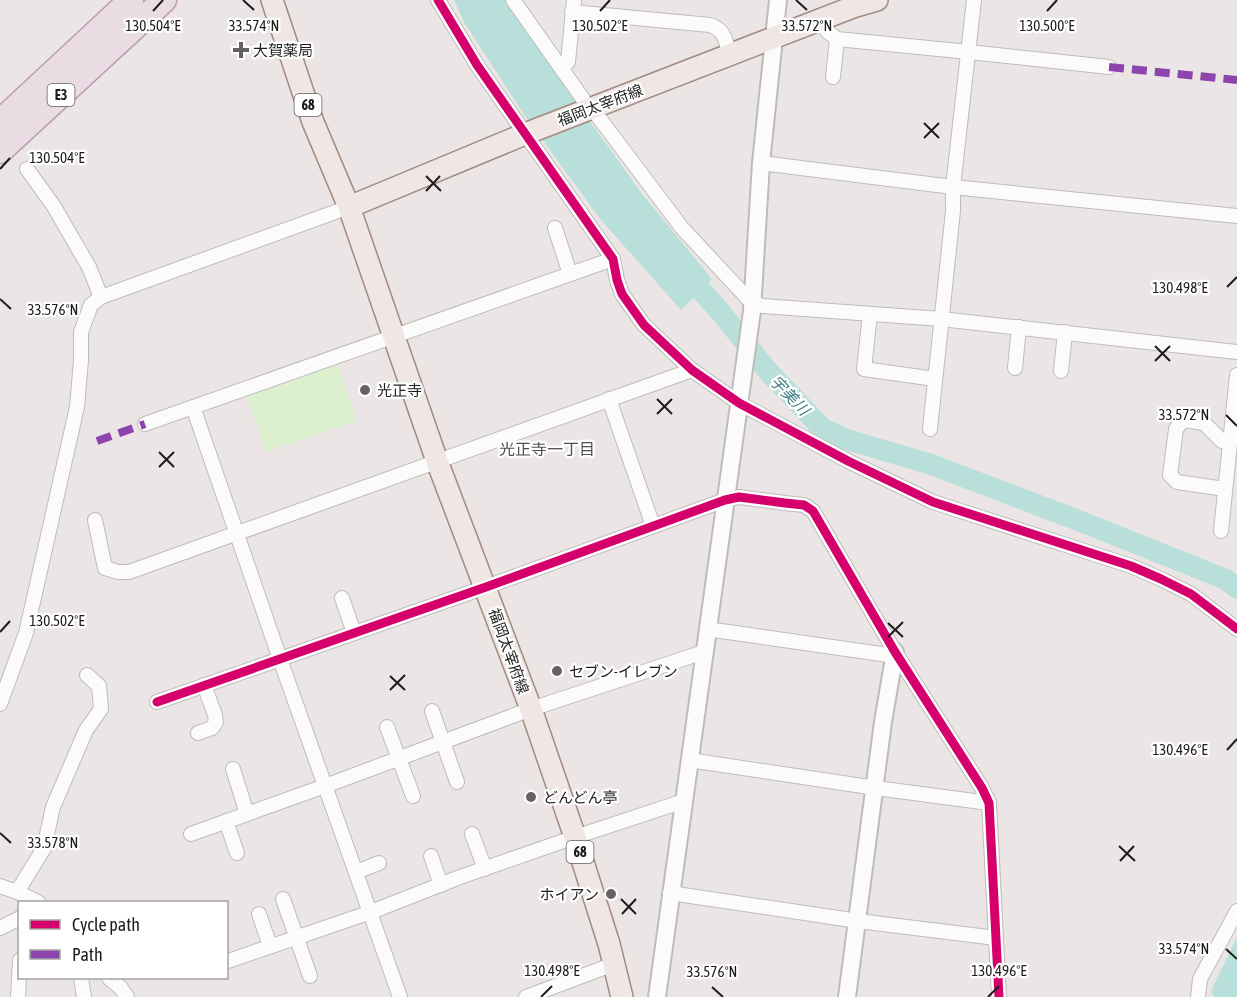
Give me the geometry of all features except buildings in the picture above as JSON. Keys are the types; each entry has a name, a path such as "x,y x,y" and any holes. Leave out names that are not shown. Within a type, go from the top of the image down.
{"highway":[{"name":"E3","path":"0,151 164,0"},
{"name":"E3","path":"0,122 123,7"}],"main road":[{"name":"福岡太宰府線","path":"272,0 313,122 349,207 437,461 531,709 609,944 622,997"},
{"name":"福岡太宰府線","path":"349,207 590,107 858,3 877,0"}],"street":[{"path":"438,0 477,65 614,259 622,294 644,325 692,370 848,461 933,502 1131,566 1191,594 1237,629"},
{"path":"513,0 590,107 682,228 752,307"},
{"path":"657,997 752,307 761,163 778,0"},
{"path":"930,429 953,211 953,187 974,0"},
{"path":"568,62 573,6 717,27 722,32 730,54"},
{"path":"823,18 827,31 837,39 1109,67"},
{"path":"833,76 837,39"},
{"path":"761,163 953,187 1237,216"},
{"path":"27,170 52,205 89,267 101,297"},
{"path":"0,704 26,633 76,408 81,360 81,332 91,305 101,297 349,207"},
{"path":"555,228 570,274"},
{"path":"145,424 614,259"},
{"path":"752,307 941,319 1237,352"},
{"path":"870,314 864,369 935,379"},
{"path":"1015,368 1019,327"},
{"path":"1062,371 1065,333"},
{"path":"94,520 105,568 118,572 129,572 692,370"},
{"path":"1221,531 1237,375"},
{"path":"609,399 653,526"},
{"path":"193,406 279,659 400,997"},
{"path":"1225,489 1177,482 1170,475 1176,429 1183,420 1204,423 1222,441 1230,442"},
{"path":"157,702 486,587 725,500 739,497 804,505 813,511 895,654 982,788 989,803 999,997"},
{"path":"342,598 354,633"},
{"path":"707,629 895,654"},
{"path":"191,834 531,709 704,652"},
{"path":"847,997 895,654"},
{"path":"17,892 44,848 53,807 86,730 101,709 99,686 87,675"},
{"path":"198,733 212,728 216,722 204,685"},
{"path":"432,711 457,782"},
{"path":"387,727 412,796"},
{"path":"689,760 989,803"},
{"path":"233,769 248,814"},
{"path":"228,961 371,912 575,837 684,801"},
{"path":"226,821 237,853"},
{"path":"472,834 485,869"},
{"path":"431,856 441,885"},
{"path":"356,872 379,863"},
{"path":"0,886 34,901"},
{"path":"670,892 858,921 996,938"},
{"path":"283,899 310,976"},
{"path":"1198,997 1200,979 1237,911"},
{"path":"259,914 270,946"},
{"path":"0,928 18,919"},
{"path":"526,997 614,964"},
{"path":"18,997 19,979"},
{"path":"81,979 84,997"},
{"path":"110,979 127,997"}],"green space":[{"path":"337,363 357,421 266,452 246,394"}],"water":[{"path":"454,0 508,0 562,82 642,194 712,279 681,310 601,220 525,116 464,22"},
{"path":"1237,937 1237,997 1214,997 1211,991"}],"waterway":[{"name":"宇美川","path":"682,268 767,370 822,428 848,440 930,464 1077,520 1225,579 1237,588"}],"marked path":[{"path":"1109,67 1237,80"},
{"path":"97,441 145,424"}],"cycle path":[{"path":"438,0 477,65 613,259 622,294 644,325 692,370 739,403 848,461 933,502 1131,566 1191,594 1237,629"},
{"path":"157,702 486,587 725,500 739,497 804,505 813,511 895,652 982,788 989,803 999,997"}],"place":[{"name":"大賀薬局","path":"241,50"},
{"name":"光正寺","path":"365,390"},
{"name":"セブン-イレブン","path":"557,671"},
{"name":"どんどん亭","path":"531,797"},
{"name":"ホイアン","path":"611,894"}],"district":[{"name":"光正寺一丁目","path":"547,449"}]}
